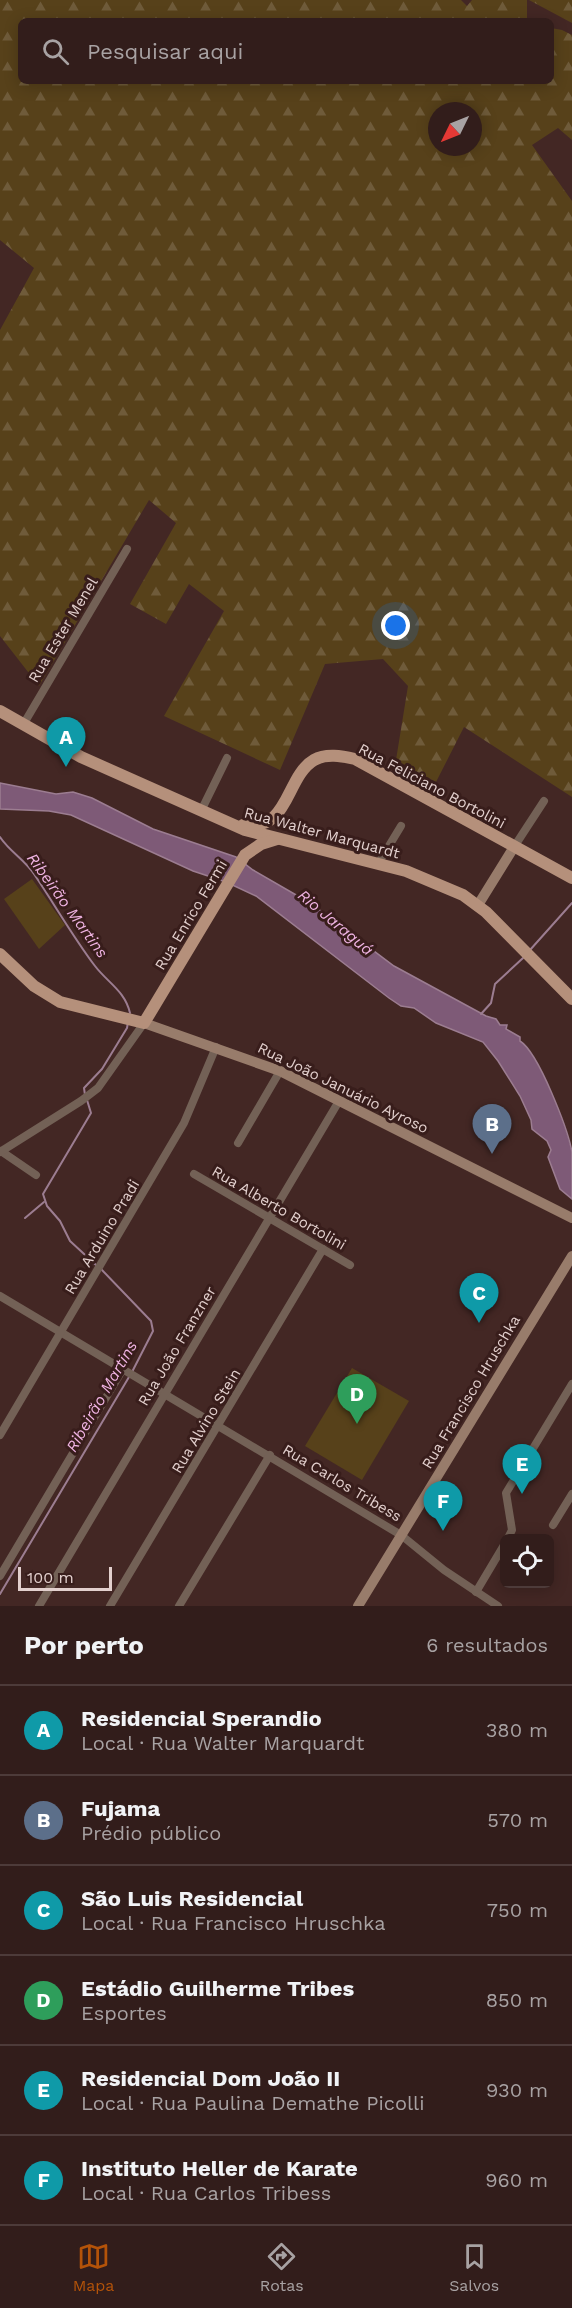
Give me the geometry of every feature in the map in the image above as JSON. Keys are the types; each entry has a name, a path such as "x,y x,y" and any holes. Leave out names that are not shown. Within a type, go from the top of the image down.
{"main road":[{"name":"Rua Walter Marquardt","path":"0,711 81,757 230,824 251,832 429,879 478,905 572,999"},
{"name":"Rua Feliciano Bortolini","path":"273,820 306,767 314,760 327,756 355,759 572,878"},
{"path":"230,824 256,826 273,820 272,829 278,839"},
{"name":"Rua Enrico Fermi","path":"134,1021 244,856 255,847 278,839"},
{"path":"478,905 514,847"},
{"name":"Rua João Januário Ayroso","path":"0,954 34,986 60,1002 134,1021 216,1047 280,1071 572,1218"},
{"name":"Rua Francisco Hruschka","path":"358,1606 572,1256"}],"street":[{"name":"Rua Ester Menel","path":"23,725 127,549"},
{"path":"201,811 227,758"},
{"path":"514,847 544,801"},
{"path":"378,864 401,826"},
{"path":"36,1174 1,1151 90,1095 107,1078 134,1021"},
{"name":"Rua Arduino Pradi","path":"0,1435 184,1124 216,1047"},
{"path":"238,1143 280,1071"},
{"name":"Rua João Franzner","path":"39,1606 339,1101"},
{"name":"Rua Alberto Bortolini","path":"194,1174 350,1265"},
{"name":"Rua Alvino Stein","path":"110,1606 323,1249"},
{"name":"Rua Carlos Tribess","path":"0,1296 402,1535 476,1592 498,1606"},
{"path":"0,1576 128,1372"},
{"path":"510,1534 512,1530 506,1493 572,1384"},
{"path":"179,1606 270,1455"},
{"path":"553,1526 572,1494"},
{"path":"476,1592 500,1552"}],"green space":[{"path":"0,0 461,0 467,6 472,0 527,0 527,18 18,18 18,84 554,84 554,29 572,35 572,140 558,128 532,145 572,201 572,797 464,727 436,782 396,760 408,686 383,659 325,664 280,770 164,716 224,611 189,584 166,624 130,604 176,523 149,500 39,686 0,636 0,330 34,268 0,240"},
{"path":"529,0 572,0 572,23"},
{"path":"32,879 65,925 39,949 4,899"},
{"path":"352,1368 409,1401 362,1480 305,1446"}],"shaded area":[{"path":"0,783 56,794 73,792 92,798 153,829 236,857 253,870 310,903 394,966 486,1016 496,1019 500,1025 507,1025 506,1029 520,1037 520,1041 536,1060 559,1110 572,1152 572,1199 560,1189 548,1157 551,1150 547,1141 532,1129 531,1120 520,1096 483,1042 436,1023 414,1008 401,1006 256,896 226,882 193,871 71,815 49,811 0,809"}],"waterway":[{"name":"Ribeirão Martins","path":"0,837 30,869 87,955 124,999 130,1013"},
{"path":"530,950 572,903"},
{"path":"481,1014 491,1003 495,984 523,958"},
{"name":"Ribeirão Martins","path":"85,1095 84,1088 102,1069 127,1028 128,1022"},
{"name":"Ribeirão Martins","path":"87,1100 91,1113 43,1194 47,1206 60,1221 70,1241 96,1265"},
{"path":"25,1218 44,1202"},
{"name":"Ribeirão Martins","path":"101,1269 151,1321 153,1331 132,1372"},
{"name":"Ribeirão Martins","path":"0,1594 129,1377"}],"place":[{"name":"Residencial Sperandio","path":"66,767"},
{"name":"Fujama","path":"492,1154"},
{"name":"São Luis Residencial","path":"479,1323"},
{"name":"Estádio Guilherme Tribes","path":"357,1424"},
{"name":"Residencial Dom João II","path":"522,1494"},
{"name":"Instituto Heller de Karate","path":"443,1531"}],"water label":[{"name":"Rio Jaraguá","path":"336,922"}]}
